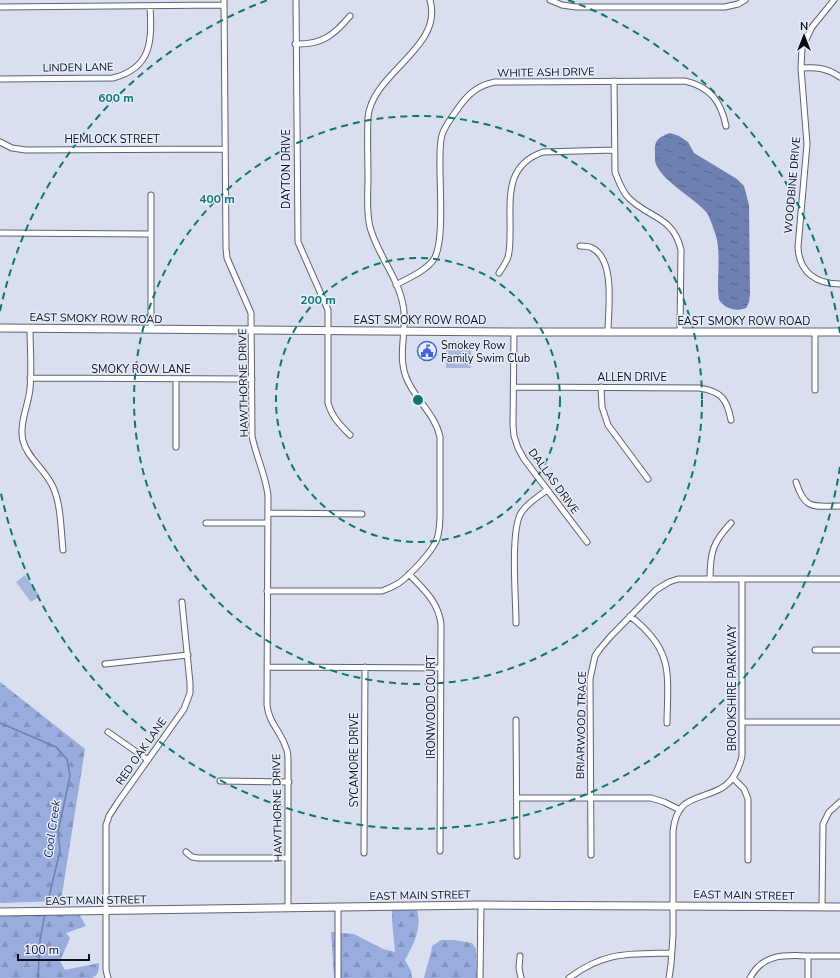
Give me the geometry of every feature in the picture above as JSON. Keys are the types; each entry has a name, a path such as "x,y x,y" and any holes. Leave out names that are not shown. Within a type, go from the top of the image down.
{"street":[{"name":"DAYTON DRIVE","path":"296,0 298,242 326,306 328,330 328,403 330,411 336,421 350,435"},
{"path":"267,591 382,591 399,583 409,574 435,545 439,532 440,437 434,419 406,377 404,364 403,305 369,222 368,116 372,101 427,34 433,11 430,0"},
{"path":"550,0 562,5 576,6 717,7 731,7 745,0"},
{"name":"WOODBINE DRIVE","path":"834,0 812,27 805,40 801,56 807,144 798,237 798,253 805,270 813,277 824,283 840,284"},
{"path":"0,7 150,6 224,3"},
{"name":"HAWTHORNE DRIVE","path":"224,3 227,258 250,309 252,330 252,436 266,484 268,513 268,713 270,721 282,738 286,748 288,760 288,908"},
{"name":"LINDEN LANE","path":"0,78 113,78 129,73 141,62 148,50 150,37 150,6"},
{"path":"296,44 315,42 324,39 337,31 350,16"},
{"path":"801,68 824,68 840,77"},
{"path":"614,81 615,172 620,186 626,195 634,202 664,221 675,234 679,242 681,250 680,332"},
{"name":"WHITE ASH DRIVE","path":"396,285 426,268 433,260 437,252 440,238 440,142 445,128 470,93 480,86 496,82 679,81 693,83 709,92 715,98 721,107 726,126"},
{"name":"HEMLOCK STREET","path":"0,142 12,148 26,150 225,149"},
{"path":"499,273 506,262 510,248 511,187 514,175 523,163 534,155 543,152 614,150"},
{"path":"151,195 151,329"},
{"path":"0,233 151,234"},
{"path":"580,246 591,247 601,256 607,266 609,280 608,332"},
{"name":"EAST SMOKY ROW ROAD","path":"0,328 514,332 840,332"},
{"path":"30,328 29,395 22,426 23,440 29,455 53,487 59,508 63,550"},
{"name":"DALLAS DRIVE","path":"514,332 513,425 514,436 518,448 524,459 587,542"},
{"path":"815,332 816,390"},
{"name":"SMOKY ROW LANE","path":"30,378 252,379"},
{"path":"176,379 176,447"},
{"name":"ALLEN DRIVE","path":"514,387 708,389 724,399 729,407 731,420"},
{"path":"601,387 602,407 608,425 648,479"},
{"path":"796,482 803,500 808,503 814,506 840,506"},
{"path":"516,623 516,525 524,509 547,490"},
{"path":"268,513 362,514"},
{"path":"710,579 710,560 716,540 731,522"},
{"path":"206,523 268,523"},
{"name":"IRONWOOD COURT","path":"409,574 433,599 438,610 441,624 440,851"},
{"name":"BRIARWOOD TRACE","path":"590,855 590,679 591,670 599,650 656,590 669,582 686,578 840,579"},
{"name":"BROOKSHIRE PARKWAY","path":"733,778 742,756 742,579"},
{"name":"RED OAK LANE","path":"108,978 106,970 105,911 106,825 109,816 118,802 184,709 187,702 190,683 182,602"},
{"path":"630,616 658,645 664,659 667,678 667,724"},
{"path":"815,650 840,650"},
{"path":"105,664 188,655"},
{"path":"267,667 441,668"},
{"name":"SYCAMORE DRIVE","path":"364,853 365,667"},
{"path":"516,720 518,856"},
{"path":"743,722 840,722"},
{"path":"108,732 148,760"},
{"path":"669,978 672,953 673,831 676,818 680,810 691,800 720,788 733,778 744,789 748,799 748,860"},
{"path":"220,781 289,782"},
{"path":"517,798 651,798 664,802 680,810"},
{"path":"822,907 823,824 829,812 840,802"},
{"path":"186,852 192,857 198,858 288,858"},
{"path":"480,978 481,905"},
{"name":"EAST MAIN STREET","path":"0,912 481,905 840,907"},
{"path":"338,907 338,978"},
{"path":"569,978 581,969 607,957 627,954 672,953"},
{"path":"750,978 752,973 762,963 776,957 787,955 840,956"},
{"path":"520,956 518,968 521,978"},
{"path":"808,956 808,978"}],"green space":[{"path":"0,682 85,749 61,901 0,903"},
{"path":"392,910 417,910 418,930 405,960 411,971 412,978 334,978 331,932 354,934 383,949 395,952"},
{"path":"0,914 79,914 86,926 66,933 70,938 60,961 65,970 99,963 99,970 92,978 0,978"},
{"path":"441,940 454,940 472,943 476,949 477,978 424,978 432,946"}],"shaded area":[{"path":"446,342 471,342 471,368 446,368"},
{"path":"25,575 40,596 31,602 16,582"}],"water":[{"path":"670,133 679,136 688,142 694,153 737,179 744,186 749,205 750,295 746,308 734,310 725,306 719,300 718,248 715,233 709,217 701,207 670,182 658,168 655,161 656,142 663,136"}],"waterway":[{"name":"Cool Creek","path":"0,723 56,747 67,759 70,776 58,832 60,851 46,909"},
{"name":"Cool Creek","path":"38,978 40,940 45,913"}],"place":[{"name":"Smokey Row Family Swim Club","path":"427,351"}]}
